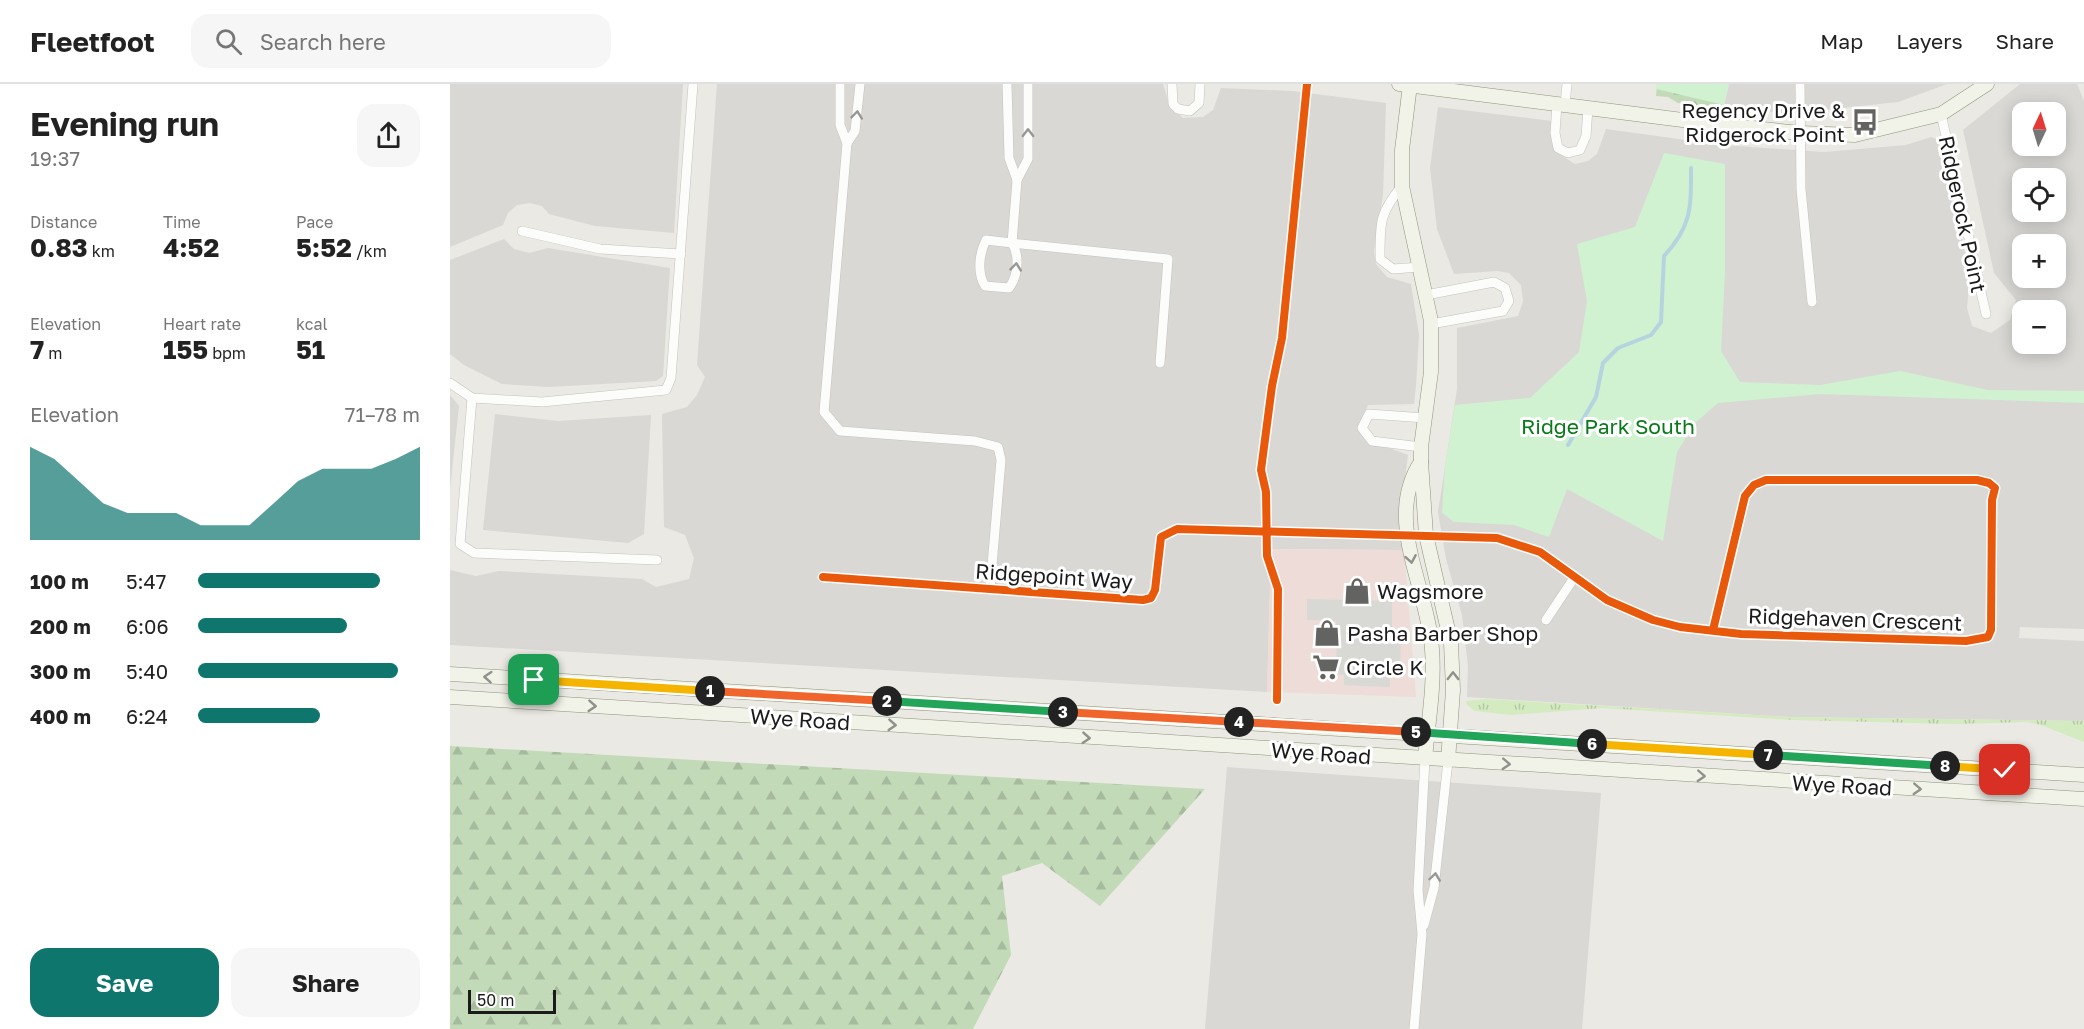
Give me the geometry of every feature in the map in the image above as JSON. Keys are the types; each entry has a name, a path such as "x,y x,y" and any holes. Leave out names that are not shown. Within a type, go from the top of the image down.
{"main road":[{"path":"1448,761 1453,690 1451,643 1426,535 1420,447 1431,372 1431,324 1402,186 1406,84 1800,133 1854,135 1941,114 1987,84"},
{"path":"1421,462 1411,478 1408,493 1408,534 1412,563 1424,603 1432,647 1425,759"},
{"name":"Wye Road","path":"450,674 1450,734 2084,775"},
{"name":"Wye Road","path":"450,697 2084,799"}],"street":[{"path":"450,383 472,398 553,401 666,390 671,378 693,84"},
{"name":"Ridgepoint Way","path":"840,84 840,125 847,143 824,412 840,431 975,441 998,447 1001,460 990,589"},
{"name":"Ridgepoint Way","path":"847,143 855,131 860,84"},
{"path":"1007,84 1009,158 1017,180"},
{"path":"1028,84 1028,159 1017,180 1012,243 1018,252 1014,281 1009,288 985,286 980,277 982,249 987,240 1012,243 1168,259 1160,363"},
{"path":"1172,84 1173,104 1178,109 1190,111 1199,104 1200,84"},
{"path":"1567,84 1555,133 1558,148 1568,153 1580,150 1588,108"},
{"path":"1800,84 1801,189 1812,302"},
{"name":"Ridgerock Point","path":"1941,114 1986,314"},
{"path":"1402,186 1386,204 1382,217 1380,259 1394,269 1420,267"},
{"path":"522,231 600,249 681,254"},
{"path":"1426,295 1494,282 1505,288 1509,301 1503,311 1431,324"},
{"path":"472,398 460,544 474,553 657,560"},
{"path":"1420,447 1372,441 1362,428 1369,414 1425,418"},
{"name":"Ridgehaven Crescent","path":"1408,534 1482,536 1510,541 1540,552 1607,600 1653,620 1713,630 1740,634 1966,641 1988,637 1992,500 1995,488 1989,483 1977,480 1766,480 1754,486 1745,496 1713,630"},
{"name":"Ridgepoint Way","path":"823,578 1143,600 1151,598 1155,590 1161,537 1166,532 1177,529 1244,533 1319,531 1408,534"},
{"path":"1546,620 1574,578"},
{"path":"1414,1029 1422,934 1419,890 1425,759"},
{"path":"1422,934 1434,888 1448,761"}],"shaded area":[{"path":"450,84 683,84 674,233 595,226 549,214 542,206 530,203 517,205 508,213 503,225 450,247"},
{"path":"717,84 1163,84 1170,107 1183,118 1203,117 1213,110 1221,88 1292,91 1386,103 1383,195 1374,251 1376,264 1387,277 1411,284 1419,335 1416,386 1414,404 1368,405 1363,417 1367,440 1408,455 1400,518 1404,550 1271,549 1267,692 450,645 450,570 476,576 499,571 642,579 656,587 689,579 694,558 685,535 664,527 662,414 687,407 697,395 705,377 697,365"},
{"path":"1729,84 1947,84 1898,102 1786,114 1724,105"},
{"path":"2020,84 2077,84 2084,101 2084,629 2020,627 2019,638 2084,641 2084,721 1790,717 1467,697 1468,666 1462,615 1446,559 1438,512 1457,389 1457,328 1518,316 1523,301 1521,285 1509,273 1497,271 1454,274 1437,229 1430,168 1438,107 1552,121 1552,143 1559,154 1575,164 1588,161 1597,154 1606,129 1722,145 1824,152 1906,145 1931,137 1939,140 1970,274 1967,308 1972,326 1991,333 2010,320 2012,313 2012,354 2066,354 2066,300 2016,300 1994,273 1963,130"},
{"path":"504,239 514,249 529,253 548,248 670,268 663,376 656,381 549,387 502,384 464,365 450,354 450,260"},
{"path":"450,395 459,406 450,489"},
{"path":"495,414 558,421 651,415 644,534 628,543 483,530"},
{"path":"1271,549 1404,550 1416,697 1267,692"},
{"path":"1307,599 1392,601 1392,636 1401,637 1400,672 1390,673 1390,687 1344,685 1344,675 1337,674 1336,621 1307,620"},
{"path":"1227,767 1601,793 1582,1029 1205,1029"}],"green space":[{"path":"1657,84 1729,84 1721,108 1678,103 1668,97 1656,96"},
{"path":"1657,84 1729,84 1724,105 1656,89"},
{"name":"Ridge Park South","path":"1664,153 1725,164 1725,273 1721,351 1740,382 1820,385 1900,371 1988,390 2084,391 2084,403 1820,394 1718,403 1695,423 1677,452 1663,541 1567,489 1549,537 1514,525 1454,522 1442,513 1445,466 1455,405 1530,398 1579,352 1587,301 1577,244 1635,227"},
{"path":"1486,699 1790,717 2084,721 2084,742 2041,725 2027,722 1954,724 1794,720 1602,708 1511,715 1475,711 1467,705 1466,701"},
{"path":"450,746 1205,789 1100,906 1042,863 1002,876 1011,955 973,1029 450,1029"}],"waterway":[{"path":"1568,445 1596,397 1603,363 1618,348 1651,335 1661,322 1664,256 1685,225 1690,205 1691,168"}],"cycle path":[{"path":"1277,700 1278,589 1267,556 1266,492 1261,470 1272,386 1282,338 1307,84"},
{"path":"823,577 1143,600 1151,598 1155,590 1161,537 1177,529 1497,538 1540,552 1607,600 1653,620 1680,627 1741,634 1966,641 1988,637 1991,630 1992,500 1995,488 1989,483 1977,480 1766,480 1754,485 1745,496 1713,630"}],"place":[{"name":"Regency Drive & Ridgerock Point","path":"1865,122"},
{"name":"Wagsmore","path":"1357,591"},
{"name":"Pasha Barber Shop","path":"1327,633"},
{"name":"Circle K","path":"1326,667"}],"route":[{"path":"534,680 2005,770"}]}
